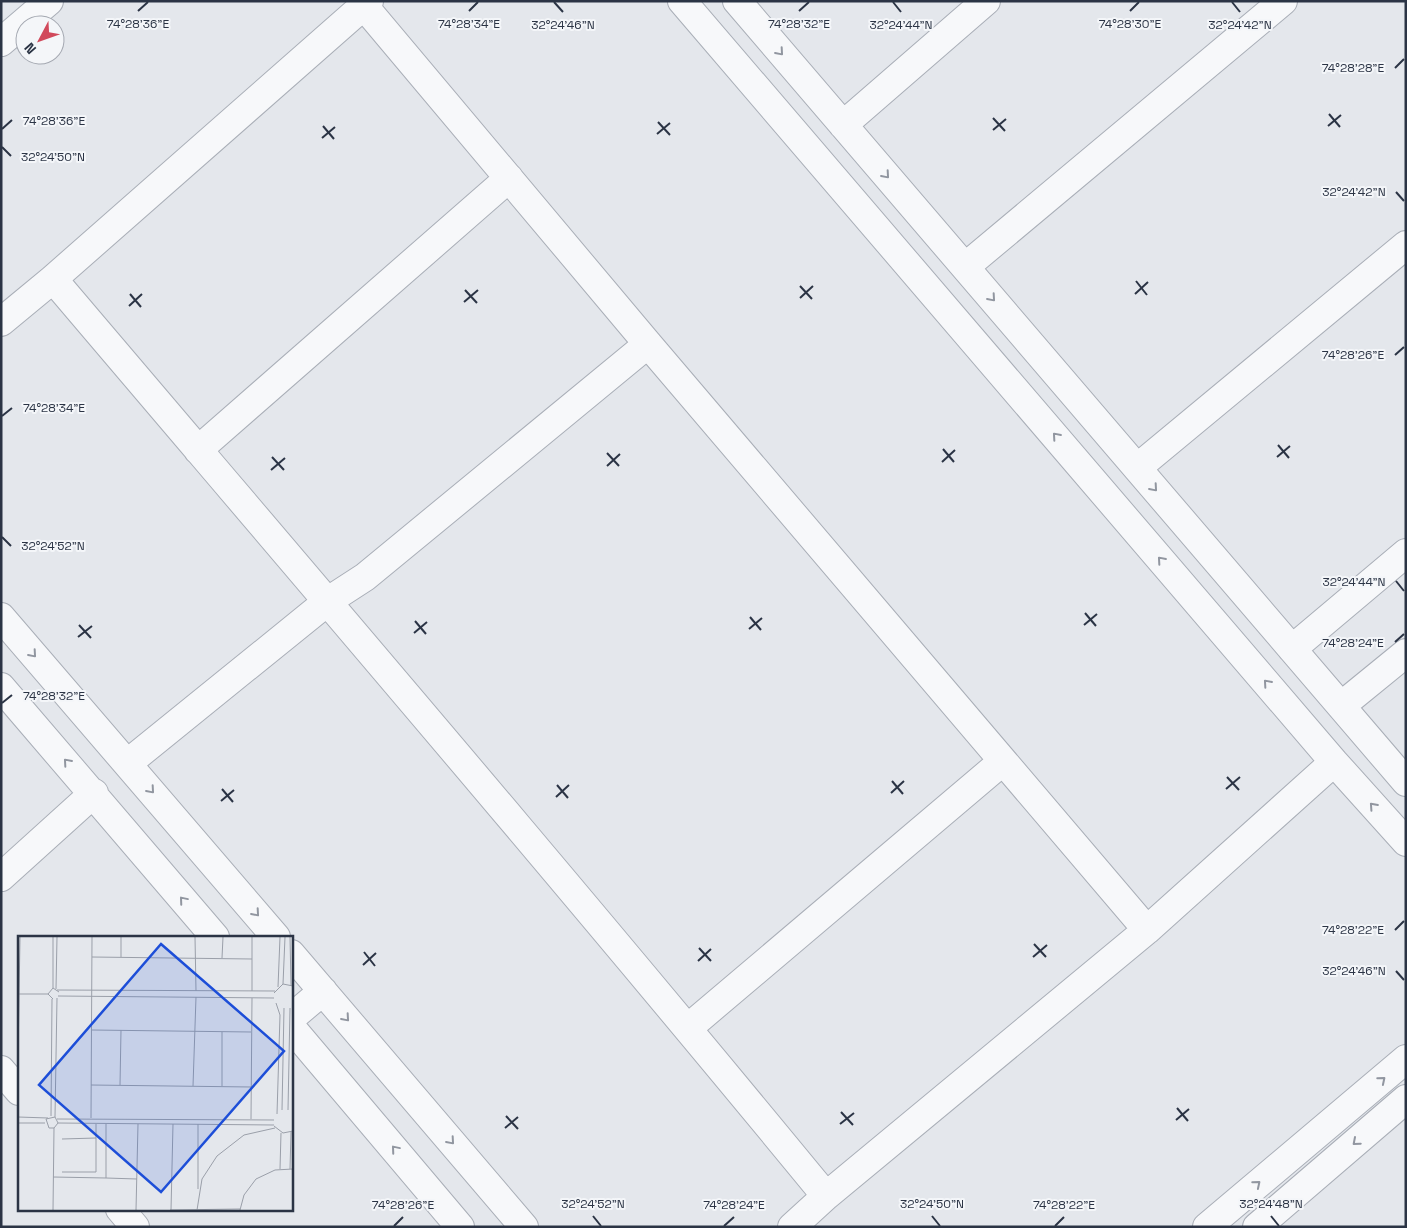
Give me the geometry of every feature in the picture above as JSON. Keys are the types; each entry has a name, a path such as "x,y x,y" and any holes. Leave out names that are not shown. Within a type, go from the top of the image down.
{"street":[{"path":"1,42 49,1"},
{"path":"682,1 1334,762 1406,842"},
{"path":"737,1 1406,782"},
{"path":"843,125 986,1"},
{"path":"965,267 1284,1"},
{"path":"1,322 53,279 366,4 648,344 1147,930"},
{"path":"198,450 509,178"},
{"path":"1137,468 1406,245"},
{"path":"53,279 328,601 688,1028 826,1196"},
{"path":"128,763 328,601 365,577 648,344"},
{"path":"1024,399 1055,372"},
{"path":"1292,649 1406,553"},
{"path":"1,617 275,936"},
{"path":"1341,706 1406,653"},
{"path":"1,687 214,936"},
{"path":"688,1028 1003,761"},
{"path":"792,1227 826,1196 1147,930 1334,762"},
{"path":"1,877 94,794"},
{"path":"292,955 524,1227"},
{"path":"292,1017 323,991"},
{"path":"292,1028 460,1227"},
{"path":"1207,1227 1406,1060"},
{"path":"1,1070 18,1090"},
{"path":"1257,1227 1406,1099"},
{"path":"121,1210 135,1227"}]}
